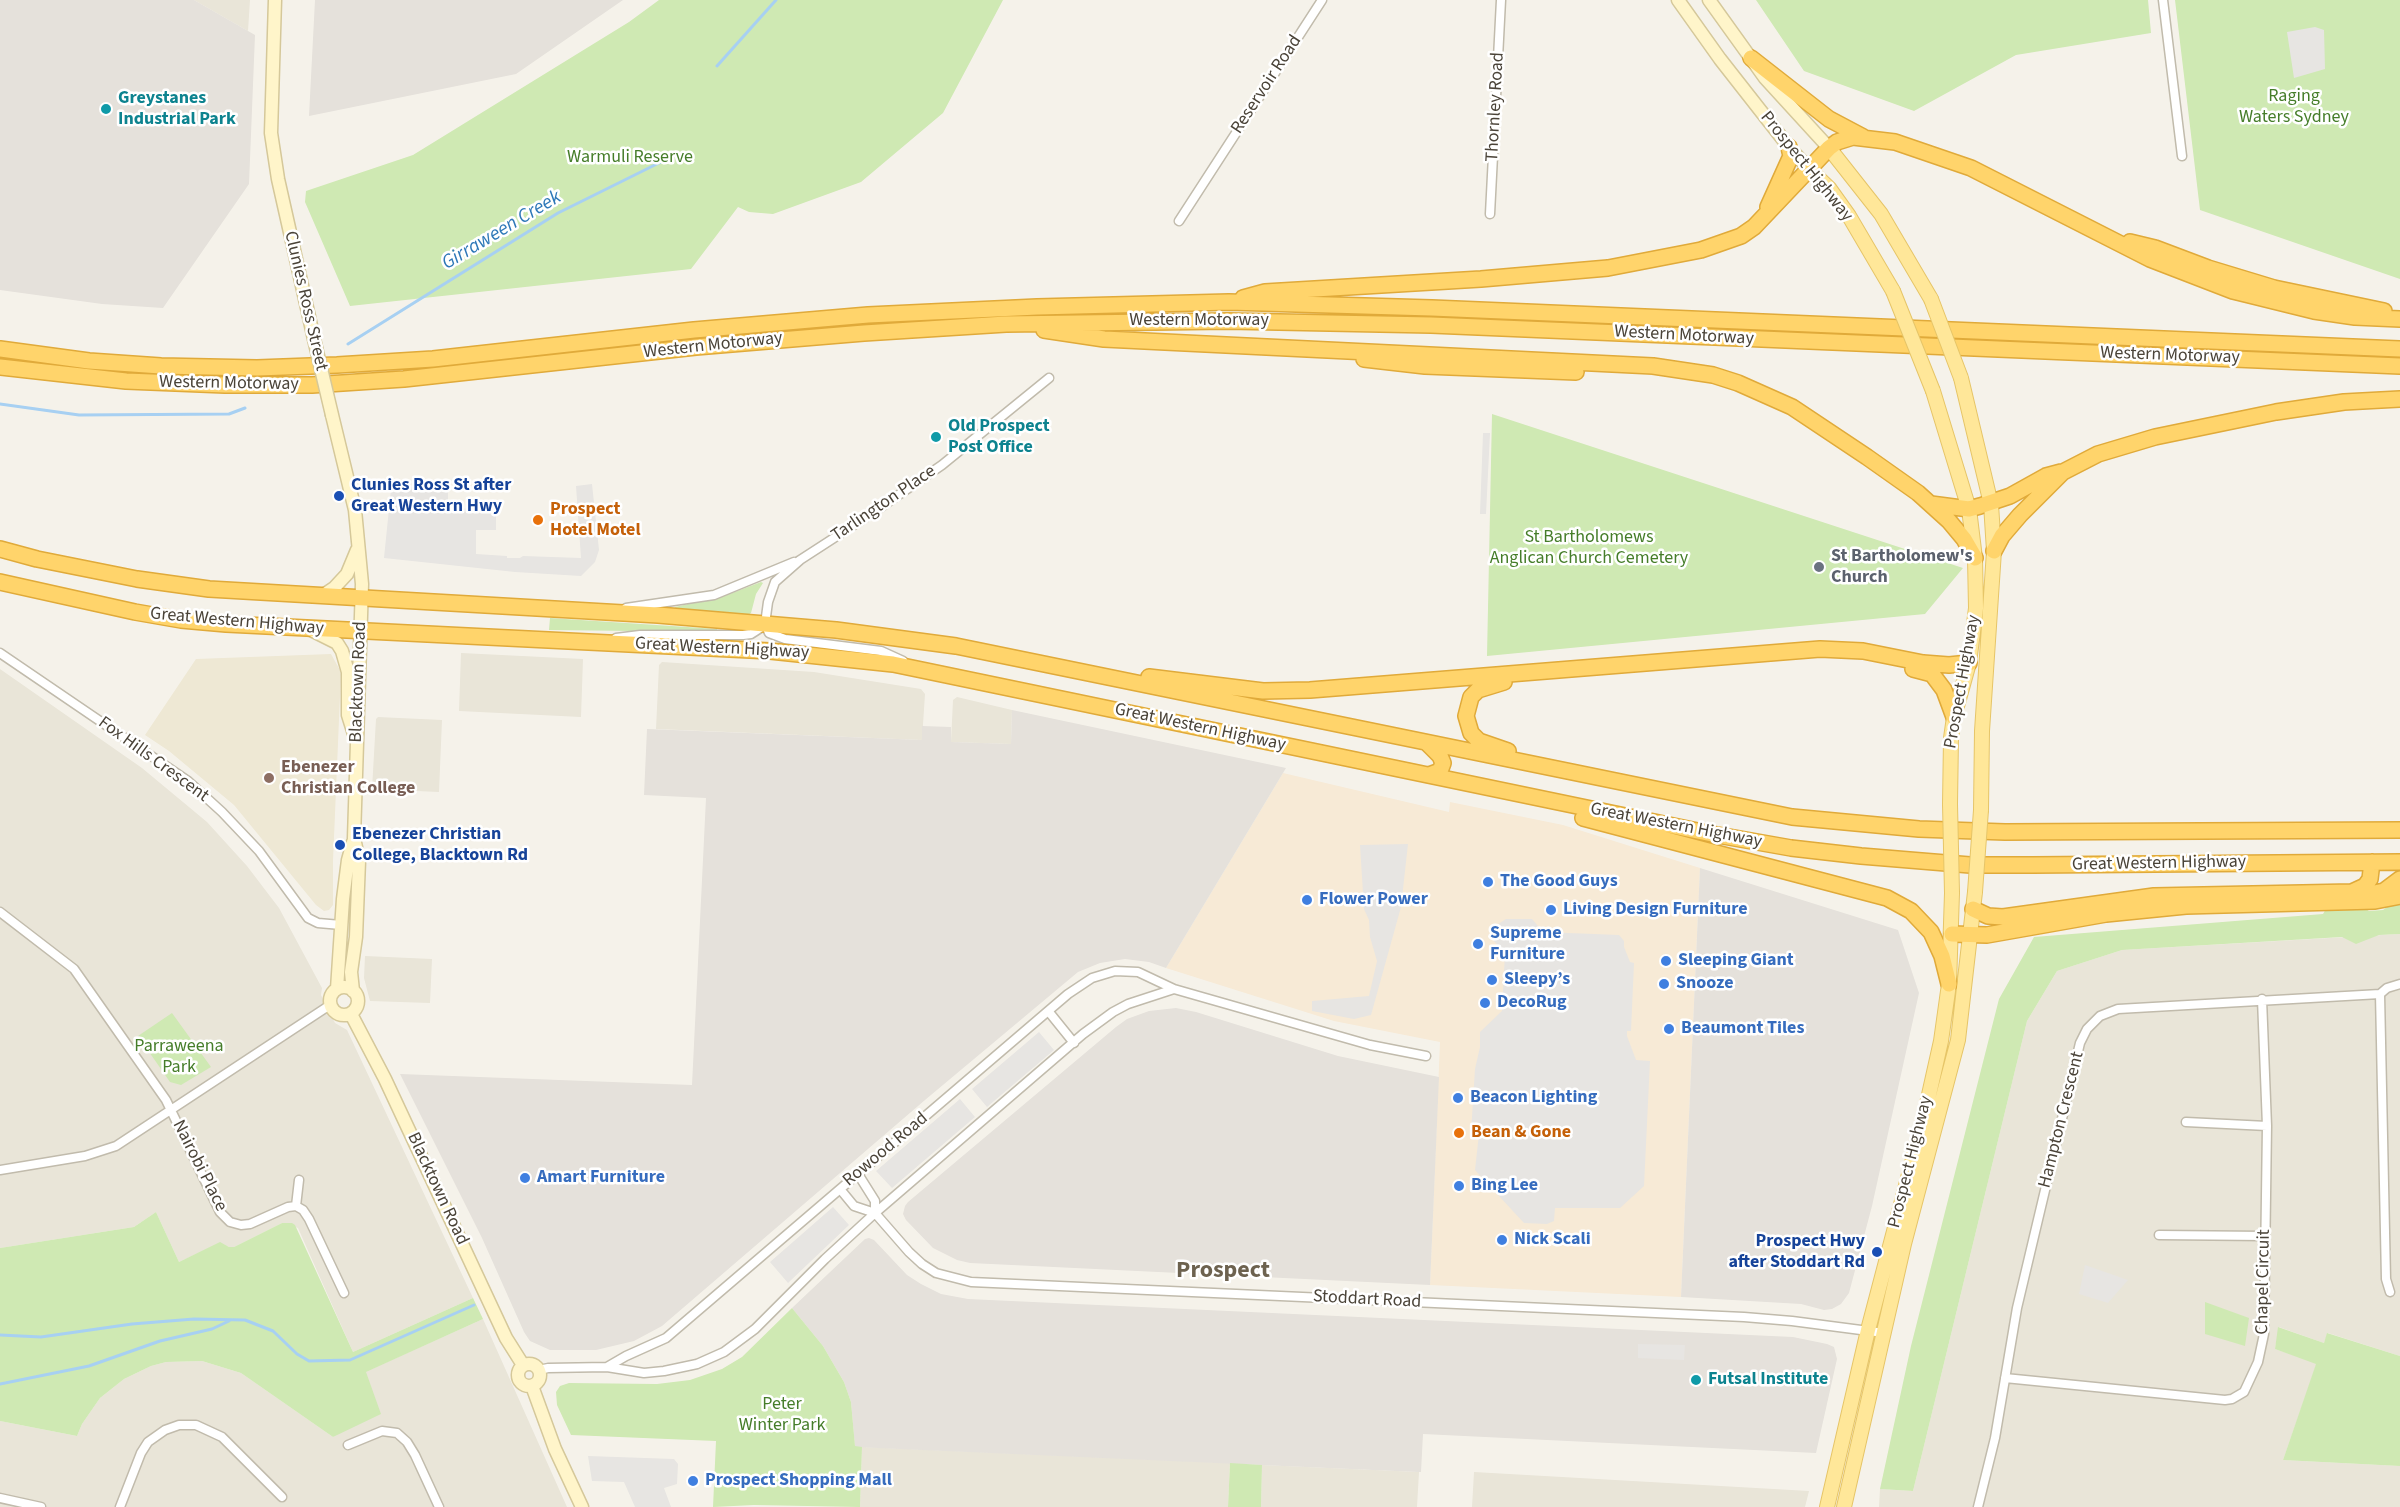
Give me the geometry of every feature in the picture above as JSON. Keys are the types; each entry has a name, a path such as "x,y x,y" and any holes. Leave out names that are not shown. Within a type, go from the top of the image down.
{"highway":[{"path":"1751,58 1829,119 1864,137"},
{"path":"1229,302 1265,292 1492,278 1632,264 1724,243 1741,236 1810,170 1829,148 1845,139 1864,137 1895,142 1971,168 2182,273 2233,291 2276,303 2335,314 2400,317"},
{"path":"1764,215 1791,156 1789,147"},
{"name":"Western Motorway","path":"0,349 161,366 302,367 433,359 683,331 867,315 1037,307 1229,302 2400,348"},
{"name":"Western Motorway","path":"0,366 126,381 225,386 312,385 404,379 780,339 1006,324 1216,321 1379,323 2400,366"},
{"path":"1006,324 1104,339 1653,366 1713,375 1738,383 1792,407 1901,481 1949,521 1964,539 1975,558"},
{"path":"1930,504 1969,509 1991,504 2046,476 2063,471 2098,454 2133,443 2238,419 2344,402 2400,399"},
{"path":"1994,551 2002,536 2020,515 2063,471"},
{"name":"Great Western Highway","path":"0,549 37,559 137,579 218,589 765,624 837,630 956,646 1792,818 1919,829 2005,832 2400,830"},
{"name":"Great Western Highway","path":"0,582 181,620 310,630 835,656 920,669 1496,790 1791,848 1861,856 2033,866 2400,862"},
{"path":"1054,666 1263,691 1390,685 1804,650 1863,651 1923,663 1948,665 1969,663"},
{"path":"1606,780 1492,747 1479,741 1472,733 1466,716 1471,697 1478,690 1502,682 1793,657 1835,656 1885,663 1932,674 1944,690 1954,717"},
{"path":"1427,744 1440,756 1443,763 1440,771 1430,775"},
{"path":"1496,790 1572,815 1887,898 1911,911 1931,932 1949,984"},
{"path":"2352,892 2365,886 2370,879 2372,862"},
{"path":"1973,909 1988,916 2003,917 2154,896 2352,892 2370,894 2384,891 2400,879"},
{"path":"1952,934 1987,935 2106,914 2186,906 2374,901 2400,896"}],"main road":[{"name":"Clunies Ross Street","path":"275,0 271,133 273,153 355,510 362,599"},
{"name":"Prospect Highway","path":"1678,0 1720,60 1789,147 1829,188 1849,216 1893,291 1934,391 1969,509 1975,558 1976,608 1969,663 1954,717 1951,738 1952,934 1949,984 1941,1041 1868,1330 1827,1507"},
{"name":"Prospect Highway","path":"1709,0 1765,78 1829,148 1881,214 1931,299 1961,378 1991,504 1994,551 1982,731 1981,810 1975,892 1958,1040 1904,1244 1844,1507"},
{"path":"321,596 334,588 347,574 359,543"},
{"name":"Blacktown Road","path":"337,989 348,860 354,838 362,599"},
{"path":"310,630 337,643 342,651 348,672 348,715 357,741"},
{"name":"Blacktown Road","path":"353,991 351,972 359,861 354,838"},
{"path":"353,957 350,934 341,925 351,916 353,896 358,884"},
{"path":"345,987 353,991 358,1003 351,1014 339,1015 330,1005 331,996 337,989 345,987"},
{"name":"Blacktown Road","path":"351,1014 385,1079 506,1338 523,1365"},
{"path":"534,1364 539,1370 540,1378 532,1386 519,1381 518,1370 523,1365 534,1364"},
{"path":"532,1386 555,1449 582,1507"}],"street":[{"name":"Reservoir Road","path":"1179,221 1322,0"},
{"name":"Thornley Road","path":"1490,214 1501,0"},
{"path":"2163,0 2182,156"},
{"name":"Tarlington Place","path":"765,624 768,602 775,582 800,560 942,465 1048,378"},
{"name":"Tarlington Place","path":"596,612 714,595 800,560"},
{"path":"577,642 640,635 743,635 751,634 765,624 769,633 779,638 881,651 920,669"},
{"name":"Fox Hills Crescent","path":"0,653 188,781 259,851 308,918 318,923 341,925"},
{"path":"0,912 74,969 171,1111"},
{"name":"Rowood Road","path":"607,1367 666,1338 1081,984 1092,978 1114,971 1138,972 1174,989 1370,1045 1426,1056"},
{"name":"Hampton Crescent","path":"1978,1507 1995,1438 2017,1308 2080,1043 2087,1029 2100,1016 2118,1009 2380,994 2387,988 2400,984"},
{"name":"Rowood Road","path":"539,1370 607,1367 644,1373 697,1364 724,1352 755,1329 875,1213 1074,1042 1113,1012 1145,997 1174,989"},
{"path":"2380,994 2386,1279 2390,1292"},
{"name":"Chapel Circuit","path":"2005,1378 2225,1400 2239,1396 2251,1380 2264,1334 2266,1126 2262,999"},
{"path":"0,1170 103,1152 116,1146 330,1005"},
{"path":"1048,1012 1074,1042"},
{"name":"Nairobi Place","path":"171,1111 220,1212 230,1222 241,1225 250,1224 288,1207 296,1206"},
{"path":"2186,1122 2266,1126"},
{"name":"Stoddart Road","path":"858,1174 875,1201 875,1213"},
{"path":"299,1180 296,1206 303,1210 309,1219 344,1293"},
{"name":"Stoddart Road","path":"840,1189 854,1206 875,1213 922,1264 936,1273 971,1282 1733,1317 1792,1321 1884,1332"},
{"path":"2159,1235 2265,1236"},
{"path":"120,1507 141,1453 148,1442 165,1430 179,1425 195,1425 222,1437 282,1497"},
{"path":"348,1445 382,1431 397,1433 416,1455 439,1507"},
{"path":"0,1498 41,1507"}],"shaded area":[{"name":"Greystanes Industrial Park","path":"0,0 194,0 255,35 249,184 163,308 102,304 0,290"},
{"path":"194,0 250,0 248,31"},
{"path":"315,0 623,0 516,74 309,116"},
{"path":"2315,27 2324,30 2325,69 2294,78 2287,32"},
{"path":"1483,433 1490,433 1486,514 1480,514"},
{"path":"592,484 599,550 595,562 581,576 515,572 384,558 391,489 418,486 448,488 448,507 496,511 496,530 476,530 476,554 507,556 507,558 523,556 581,558 576,486"},
{"path":"461,653 583,659 581,717 459,711"},
{"name":"Ebenezer Christian College","path":"331,654 341,672 333,905 329,910 324,911 316,905 234,805 169,751 145,735 196,659"},
{"path":"662,662 814,672 921,689 925,694 922,740 656,729 659,665"},
{"path":"0,669 142,768 207,822 247,866 279,908 322,988 321,995 335,1023 347,1030 473,1298 353,1352 298,1228 282,1223 234,1247 220,1243 179,1262 156,1212 134,1227 0,1248"},
{"path":"957,697 1012,710 1011,744 951,742 953,700"},
{"path":"1012,710 1286,768 1166,968 1149,962 1125,959 1100,963 1078,972 662,1326 634,1341 596,1350 550,1350 530,1341 482,1238 400,1074 692,1085 706,798 644,795 647,729 922,740 922,726 951,727 951,742 1011,744"},
{"path":"378,717 442,720 439,792 372,789 376,719"},
{"path":"1283,773 1449,812 1450,802 1563,825 1700,868 1681,1297 1430,1285 1440,1042 1334,1021 1166,968"},
{"path":"1408,844 1401,907 1371,1015 1354,1019 1312,1011 1312,1001 1369,996 1377,961 1370,937 1369,920 1364,909 1360,845"},
{"path":"1700,868 1898,930 1919,993 1872,1206 1849,1293 1841,1304 1832,1309 1824,1310 1801,1304 1681,1297"},
{"path":"1506,919 1532,919 1543,932 1619,935 1624,941 1630,962 1634,963 1631,1031 1627,1031 1627,1036 1636,1060 1650,1061 1644,1186 1620,1208 1555,1208 1554,1221 1547,1224 1524,1223 1475,1170 1479,1134 1471,1133 1475,1069 1480,1047 1480,1032 1502,1011 1505,953 1494,941 1494,927"},
{"path":"2400,934 2400,1356 2328,1333 2324,1343 2279,1327 2275,1349 2317,1363 2283,1460 2400,1466 2400,1507 1879,1507 1880,1489 1913,1491 2027,1021 2057,971 2122,950"},
{"path":"365,956 432,959 430,1003 370,1001 364,978"},
{"path":"1176,1008 1196,1012 1338,1056 1439,1077 1430,1285 970,1263 957,1260 933,1248 906,1220 903,1214 908,1202 1116,1027 1127,1019 1149,1011"},
{"path":"1039,1032 1054,1050 987,1107 972,1089"},
{"path":"960,1099 975,1117 892,1188 876,1171"},
{"path":"833,1207 849,1225 788,1283 770,1262"},
{"path":"865,1239 874,1240 907,1275 921,1284 941,1294 968,1299 1793,1337 1834,1347 1837,1359 1816,1453 1423,1434 1421,1472 1419,1472 855,1447 851,1402 844,1382 823,1346 792,1308"},
{"path":"2085,1265 2128,1280 2108,1303 2079,1294"},
{"path":"483,1319 567,1507 0,1507 0,1421 77,1436 82,1424 100,1398 124,1379 151,1366 166,1362 202,1361 241,1373 333,1437 338,1434 365,1372"},
{"path":"1638,1344 1685,1345 1684,1360 1638,1358"},
{"path":"862,1447 1230,1463 1228,1507 860,1507"},
{"path":"588,1456 674,1459 678,1464 677,1484 664,1488 671,1507 635,1507 624,1482 592,1481"},
{"path":"1262,1465 1419,1472 1417,1507 1261,1507"},
{"path":"1474,1472 1809,1491 1805,1507 1472,1507"}],"green space":[{"name":"Warmuli Reserve","path":"659,0 1003,0 943,113 861,182 773,214 749,212 738,207 691,269 350,306 305,202 306,191 413,155 629,22"},
{"path":"1756,0 2148,0 2151,33 2016,55 1914,111 1804,71"},
{"name":"Raging Waters Sydney","path":"2175,0 2400,0 2400,279 2200,210"},
{"name":"St Bartholomews Anglican Church Cemetery","path":"1492,414 1963,568 1925,614 1487,656"},
{"path":"763,583 756,594 751,613 748,615 674,609 727,595"},
{"path":"550,618 717,629 717,632 549,630"},
{"path":"2337,890 2369,911 2383,910 2400,898 2400,934 2379,935 2356,944 2342,937 2122,950 2057,971 2027,1021 1913,1491 1880,1489 1911,1346 1999,999 2034,937 2323,914"},
{"name":"Parraweena Park","path":"172,1013 211,1067 181,1085 170,1082 138,1036"},
{"path":"156,1212 179,1262 220,1242 234,1247 282,1223 295,1225 353,1352 473,1298 483,1319 366,1372 381,1414 333,1437 241,1373 202,1361 166,1362 151,1366 124,1379 100,1398 82,1424 77,1436 0,1421 0,1248 134,1227"},
{"path":"2205,1302 2249,1318 2245,1346 2205,1334"},
{"name":"Peter Winter Park","path":"792,1308 823,1346 844,1382 851,1402 855,1446 862,1447 860,1507 754,1505 713,1507 716,1441 571,1435 557,1405 556,1392 560,1386 569,1383 657,1384 690,1380 722,1369 742,1357"},
{"path":"2278,1327 2324,1343 2327,1333 2400,1356 2400,1466 2283,1460 2316,1364 2275,1349"},
{"path":"1230,1463 1262,1465 1261,1507 1228,1507"}],"waterway":[{"name":"Girraween Creek","path":"717,66 776,0"},
{"name":"Girraween Creek","path":"348,344 558,213 677,154"},
{"name":"Girraween Creek","path":"0,404 79,415 229,414 245,408"},
{"path":"0,1335 41,1337 132,1324 194,1319 245,1320 273,1331 297,1354 309,1361 350,1360 474,1305"},
{"path":"0,1384 89,1366 160,1341 212,1329 229,1321"}],"place":[{"name":"Greystanes Industrial Park","path":"106,109"},
{"name":"Old Prospect Post Office","path":"936,437"},
{"name":"Clunies Ross St after Great Western Hwy","path":"339,496"},
{"name":"Prospect Hotel Motel","path":"538,520"},
{"name":"St Bartholomew's Church","path":"1819,567"},
{"name":"Ebenezer Christian College","path":"269,778"},
{"name":"Ebenezer Christian College, Blacktown Rd","path":"340,845"},
{"name":"The Good Guys","path":"1488,882"},
{"name":"Flower Power","path":"1307,900"},
{"name":"Living Design Furniture","path":"1551,910"},
{"name":"Supreme Furniture","path":"1478,944"},
{"name":"Sleeping Giant","path":"1666,961"},
{"name":"Sleepy’s","path":"1492,980"},
{"name":"Snooze","path":"1664,984"},
{"name":"DecoRug","path":"1485,1003"},
{"name":"Beaumont Tiles","path":"1669,1029"},
{"name":"Beacon Lighting","path":"1458,1098"},
{"name":"Bean & Gone","path":"1459,1133"},
{"name":"Amart Furniture","path":"525,1178"},
{"name":"Bing Lee","path":"1459,1186"},
{"name":"Nick Scali","path":"1502,1240"},
{"name":"Prospect Hwy after Stoddart Rd","path":"1877,1252"},
{"name":"Futsal Institute","path":"1696,1380"},
{"name":"Prospect Shopping Mall","path":"693,1481"}],"district":[{"name":"Prospect","path":"1223,1272"}]}
